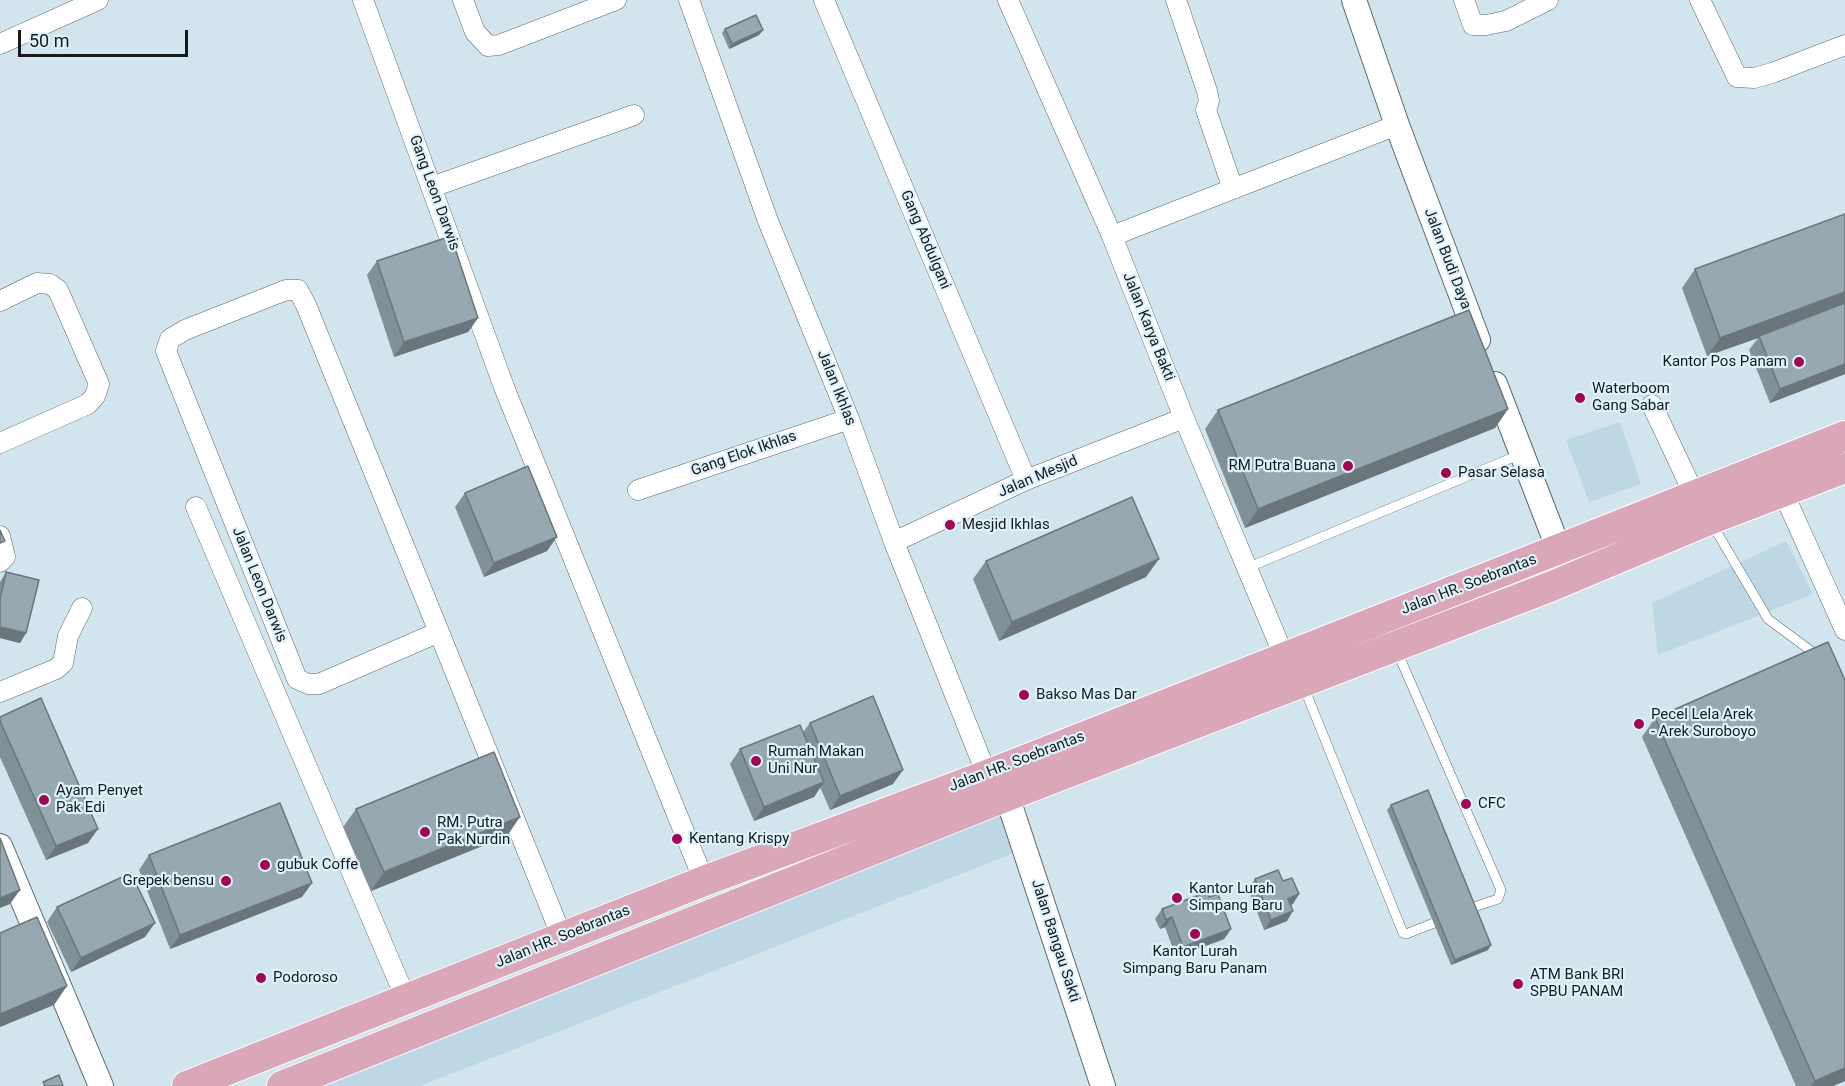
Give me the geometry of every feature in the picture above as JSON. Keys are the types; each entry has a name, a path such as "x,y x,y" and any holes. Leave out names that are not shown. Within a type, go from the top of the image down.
{"main road":[{"name":"Jalan HR. Soebrantas","path":"187,1086 704,881 987,775 1845,436"},
{"name":"Jalan HR. Soebrantas","path":"282,1086 324,1074 1007,796 1552,586 1709,520 1845,468"},
{"path":"760,860 772,892"}],"street":[{"path":"0,44 98,0"},
{"name":"Gang Leon Darwis","path":"363,0 504,387 704,881"},
{"path":"463,0 475,33 488,46 498,45 570,8 616,0"},
{"name":"Jalan Ikhlas","path":"689,0 768,221 849,419 894,542 987,775"},
{"name":"Gang Abdulgani","path":"824,0 1026,480"},
{"name":"Jalan Karya Bakti","path":"1008,0 1112,236 1184,418 1284,656"},
{"path":"1176,0 1207,91 1209,101 1206,110 1233,189"},
{"name":"Jalan Budi Daya","path":"1354,0 1397,125 1559,550"},
{"path":"1464,0 1473,25 1486,25 1506,21 1548,0"},
{"path":"1700,0 1737,77 1754,78 1772,73 1845,45"},
{"path":"432,187 634,115"},
{"path":"1112,236 1397,125"},
{"path":"0,301 37,283 50,284 58,290 99,384 88,404 0,443"},
{"name":"Jalan Leon Darwis","path":"286,290 298,290 439,632 319,684 308,684 297,679 220,492 166,351 170,339 185,330 286,290"},
{"path":"1652,405 1694,494"},
{"name":"Jalan Mesjid","path":"894,542 1026,480 1184,418"},
{"name":"Gang Elok Ikhlas","path":"638,490 849,419"},
{"path":"1783,492 1845,630"},
{"path":"196,507 406,999"},
{"path":"0,536 5,557 0,562"},
{"path":"0,692 56,669 63,663 68,636 82,608"},
{"path":"439,632 562,937"},
{"name":"Jalan Bangau Sakti","path":"1007,796 1104,1086"},
{"path":"0,846 101,1086"}],"lane":[{"path":"1247,568 1521,454"},
{"path":"1709,520 1768,619 1814,652 1824,663"},
{"path":"1395,647 1501,890 1498,899 1471,908"},
{"path":"1303,683 1401,930 1406,934 1434,923"}],"shaded area":[{"path":"1620,422 1641,484 1589,502 1566,440"},
{"path":"1786,541 1813,594 1658,655 1652,603"},
{"path":"1000,815 1014,853 420,1086 321,1086"}],"building":[{"path":"756,15 763,30 732,44 725,29"},
{"path":"1845,214 1845,292 1720,338 1695,269"},
{"path":"451,236 478,318 404,342 377,261"},
{"name":"Kantor Pos Panam","path":"1845,303 1845,364 1780,389 1759,336"},
{"path":"1469,310 1508,409 1258,509 1218,410"},
{"path":"528,466 557,537 494,563 465,493"},
{"path":"1132,497 1159,559 1012,622 986,561"},
{"path":"0,530 5,541 0,543"},
{"path":"6,572 39,580 26,633 0,627 0,599"},
{"path":"1828,642 1845,680 1845,1068 1815,1081 1655,718"},
{"path":"873,696 903,770 840,796 810,723"},
{"name":"Ayam Penyet Pak Edi","path":"41,698 98,829 56,846 0,721 0,717"},
{"path":"800,725 824,782 764,807 740,749"},
{"name":"RM. Putra Pak Nurdin","path":"494,752 520,817 384,872 356,809"},
{"path":"1428,790 1491,945 1455,960 1391,805"},
{"path":"280,803 312,883 180,935 149,855"},
{"path":"0,838 20,890 0,898"},
{"path":"1278,870 1283,881 1292,878 1299,894 1288,899 1293,911 1271,920 1255,879"},
{"path":"131,873 155,923 81,958 57,907"},
{"name":"Kantor Lurah Simpang Baru Panam","path":"1207,892 1209,897 1218,894 1231,929 1183,947 1172,917 1166,920 1162,909"},
{"path":"37,917 67,986 0,1014 0,933"},
{"path":"59,1075 63,1086 45,1086 43,1082"}],"place":[{"name":"Kantor Pos Panam","path":"1799,362"},
{"name":"Waterboom Gang Sabar","path":"1580,398"},
{"name":"RM Putra Buana","path":"1348,466"},
{"name":"Pasar Selasa","path":"1446,473"},
{"name":"Mesjid Ikhlas","path":"950,525"},
{"name":"Bakso Mas Dar","path":"1024,695"},
{"name":"Pecel Lela Arek - Arek Suroboyo","path":"1639,724"},
{"name":"Rumah Makan Uni Nur","path":"756,761"},
{"name":"Ayam Penyet Pak Edi","path":"44,800"},
{"name":"CFC","path":"1466,804"},
{"name":"RM. Putra Pak Nurdin","path":"425,832"},
{"name":"Kentang Krispy","path":"677,839"},
{"name":"gubuk Coffe","path":"265,865"},
{"name":"Grepek bensu","path":"226,881"},
{"name":"Kantor Lurah Simpang Baru","path":"1177,898"},
{"name":"Kantor Lurah Simpang Baru Panam","path":"1195,934"},
{"name":"Podoroso","path":"261,978"},
{"name":"ATM Bank BRI SPBU PANAM","path":"1518,984"}]}
